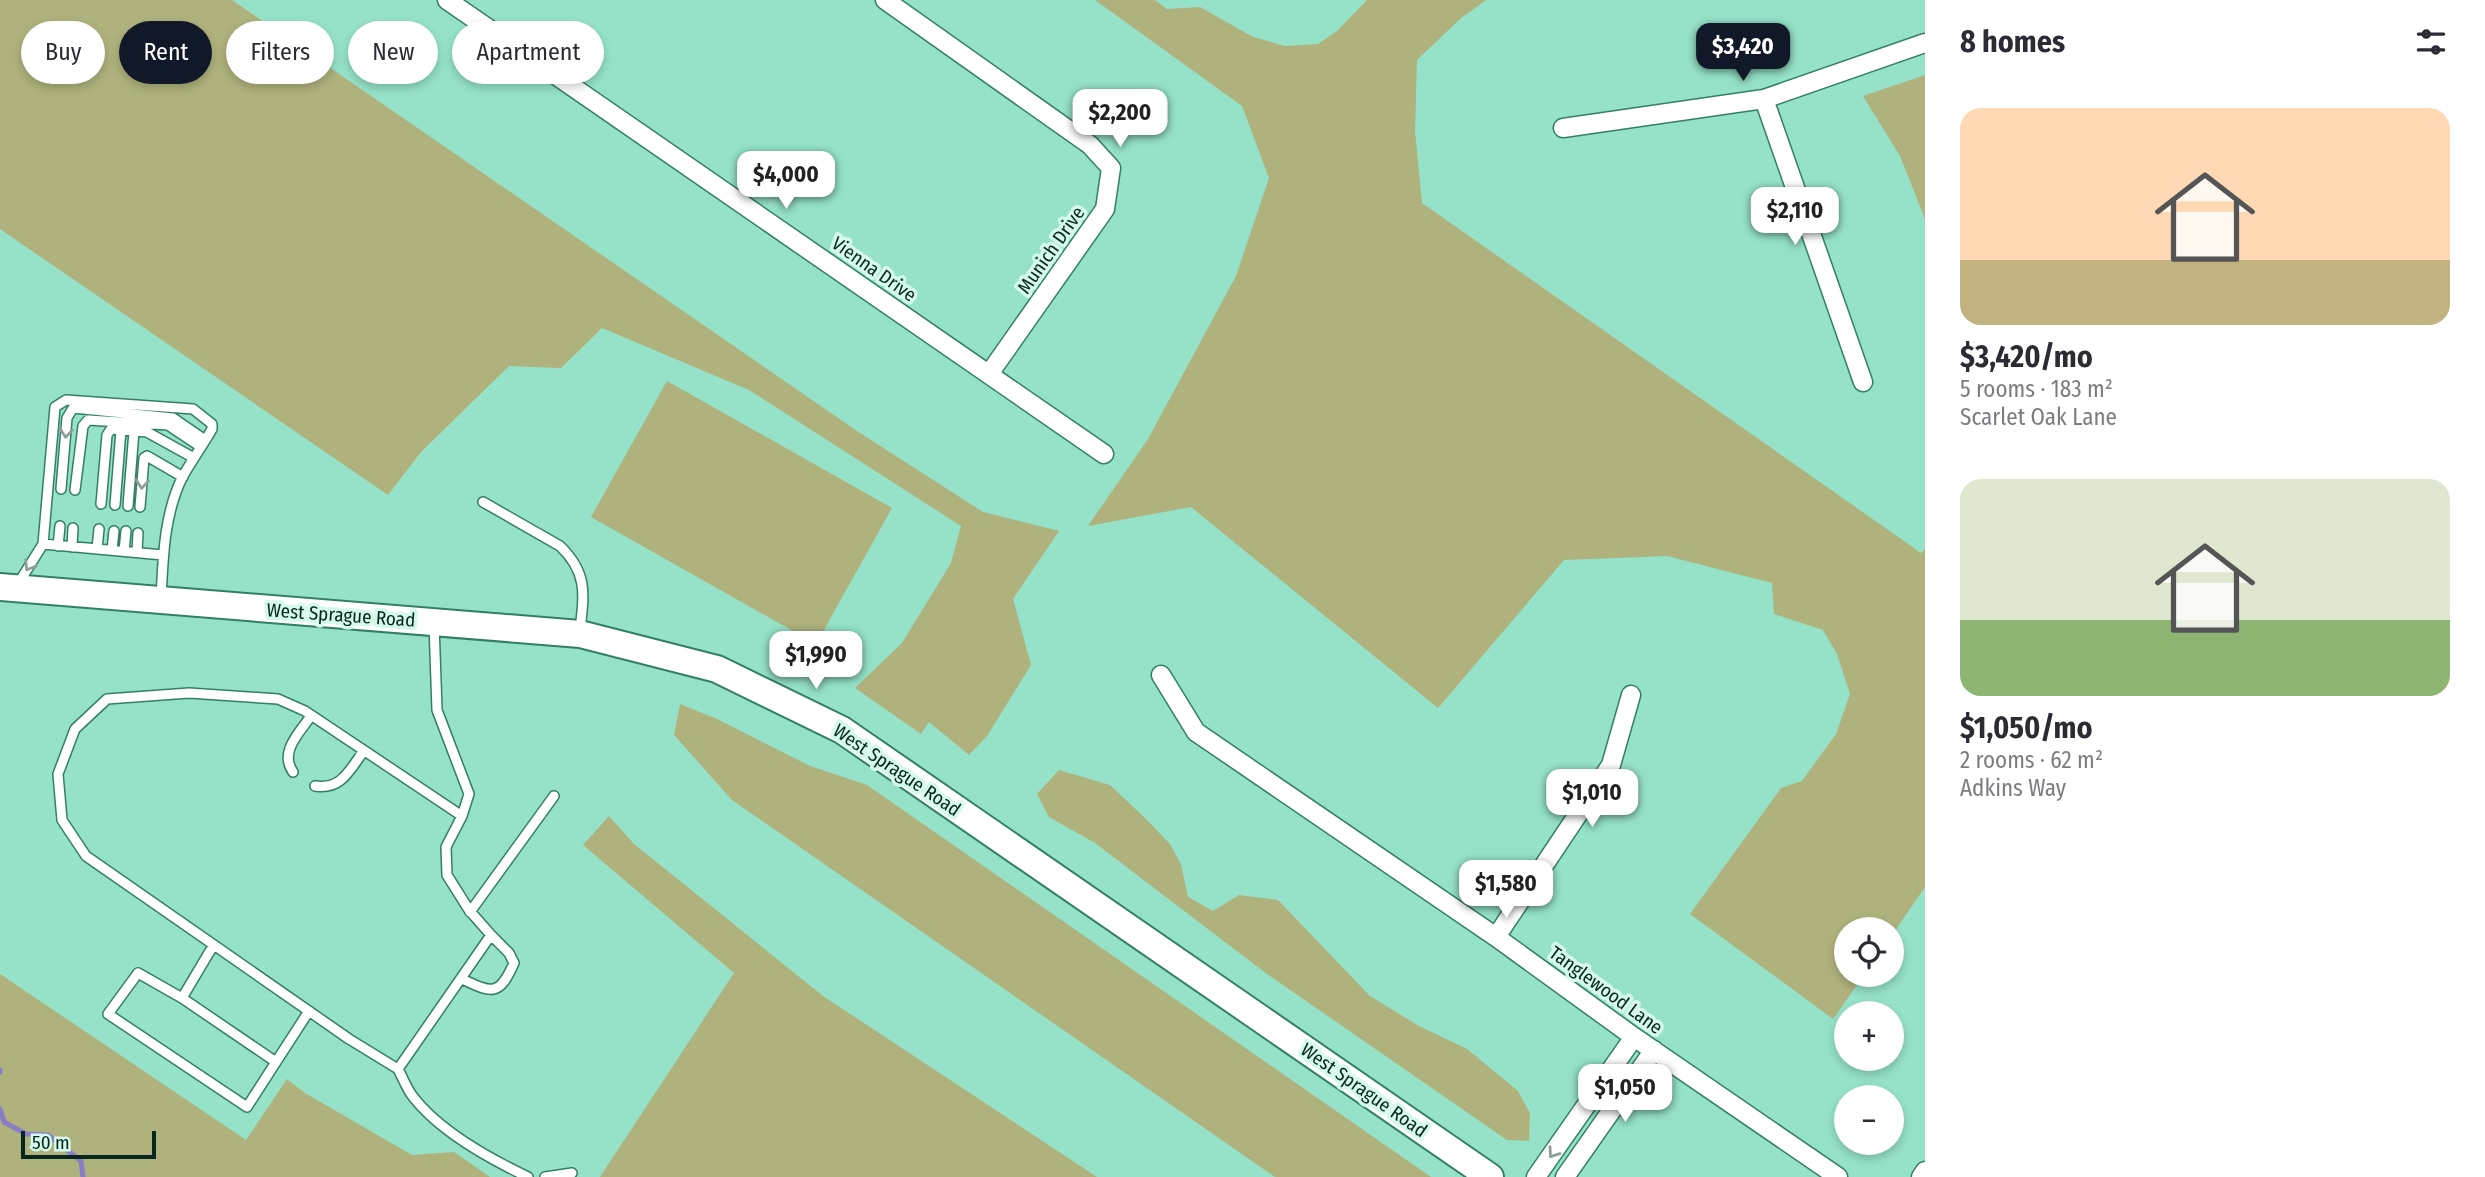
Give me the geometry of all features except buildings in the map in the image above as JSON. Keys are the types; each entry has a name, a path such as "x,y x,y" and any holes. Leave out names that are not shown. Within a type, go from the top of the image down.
{"street":[{"name":"Vienna Drive","path":"447,0 1104,454"},
{"name":"Munich Drive","path":"885,0 1090,145 1111,168 1105,209 989,374"},
{"path":"1563,128 1764,99 1925,43"},
{"path":"1764,99 1863,382"},
{"name":"West Sprague Road","path":"8,588 580,634 717,669 842,730 1490,1177"},
{"name":"Tanglewood Lane","path":"1161,675 1196,732 1496,937 1634,1037 1839,1177"},
{"path":"1496,937 1611,765 1631,695"},
{"path":"1536,1177 1634,1037"},
{"path":"1565,1177 1654,1050"},
{"path":"1921,1177 1925,1171"}],"lane":[{"path":"8,588 43,544 55,407 66,400 194,409 212,424 212,429 183,477 172,503 163,555 160,601"},
{"path":"61,489 67,418 73,408 173,418 203,444"},
{"path":"75,491 83,426 88,420 168,425 203,444"},
{"path":"101,503 107,435 111,429 158,436 194,458"},
{"path":"115,505 121,430"},
{"path":"128,506 134,431"},
{"path":"140,507 144,457 147,456 183,477"},
{"path":"483,502 560,546 570,556 577,566 584,595 580,634"},
{"path":"58,546 60,526"},
{"path":"72,547 73,528"},
{"path":"97,549 99,529"},
{"path":"112,550 114,531"},
{"path":"124,551 126,531"},
{"path":"137,552 138,533"},
{"path":"43,544 163,555"},
{"path":"434,622 437,710 469,794 462,816 446,847 447,875 470,912 509,953 514,963 499,989 488,991 462,979"},
{"path":"462,816 311,716 278,699 189,693 107,699 75,729 58,774 62,820 86,856 309,1012 398,1069 412,1097 433,1119 500,1163 528,1177"},
{"path":"293,772 288,765 288,755 292,743 311,716"},
{"path":"315,786 328,788 343,781 363,752"},
{"path":"470,912 554,796"},
{"path":"398,1069 491,935"},
{"path":"182,999 213,946"},
{"path":"276,1062 138,973 108,1014 247,1107 309,1012"},
{"path":"545,1177 572,1172"}],"green space":[{"path":"0,0 232,0 262,21 226,21 226,84 334,84 334,70 348,80 348,84 354,84 857,431 983,512 1059,531 1013,599 1031,665 987,736 969,755 929,722 921,734 855,688 902,643 951,563 961,526 749,390 602,328 561,368 509,366 421,452 388,495 0,229"},
{"path":"1095,0 1155,0 1167,9 1200,7 1253,37 1285,46 1318,44 1337,31 1367,0 1486,0 1460,19 1417,60 1415,131 1422,203 1921,553 1925,549 1925,887 1904,918 1834,917 1834,987 1856,987 1846,1001 1834,1001 1833,1019 1690,914 1781,788 1802,781 1836,734 1850,694 1837,654 1823,630 1774,614 1772,583 1667,556 1564,560 1438,708 1191,507 1088,526 1148,439 1236,276 1269,178 1242,106"},
{"path":"1925,75 1925,219 1900,156 1863,96"},
{"path":"667,381 892,508 816,644 591,517"},
{"path":"680,704 717,719 810,766 867,785 1431,1177 1275,1177 732,800 674,735"},
{"path":"1059,770 1110,785 1146,819 1170,844 1181,864 1188,897 1213,911 1239,895 1278,900 1370,996 1419,1026 1467,1049 1518,1091 1530,1113 1529,1141 1507,1140 1267,974 1095,843 1049,817 1037,794"},
{"path":"609,816 634,844 823,996 1097,1177 600,1177 734,973 583,845"},
{"path":"0,974 246,1140 287,1079 305,1093 412,1155 454,1152 490,1177 0,1177"}],"waterway":[{"path":"0,1109 4,1122 26,1134 48,1135 81,1161 83,1177"}]}
